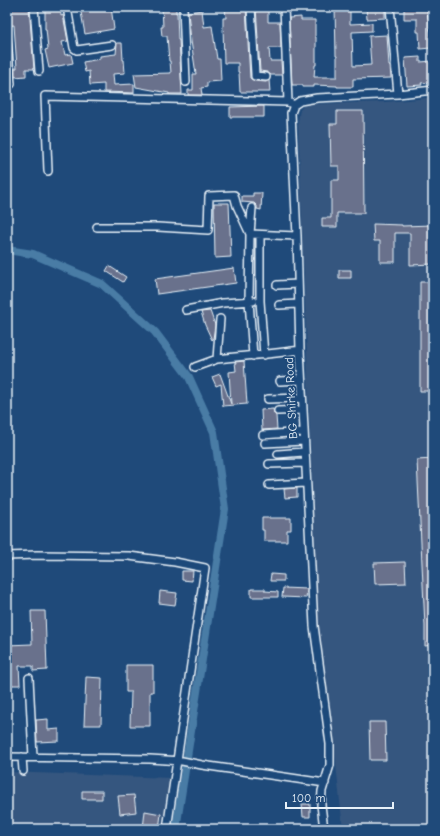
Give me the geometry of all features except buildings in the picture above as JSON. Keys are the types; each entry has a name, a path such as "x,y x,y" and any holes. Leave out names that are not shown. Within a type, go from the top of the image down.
{"street":[{"path":"34,7 39,71"},
{"path":"67,7 74,48 77,50 112,45"},
{"path":"183,7 186,82"},
{"path":"251,7 255,76 266,76"},
{"name":"BG Shirke Road","path":"284,7 286,78 291,103 303,432 314,626 330,744 330,765 322,791 321,805 324,829"},
{"path":"390,7 398,94"},
{"path":"432,7 433,18"},
{"path":"7,41 11,84"},
{"path":"48,171 45,96 291,103 316,98 398,94 433,90"},
{"path":"97,227 152,226 208,230 209,196 234,195 237,206 250,234"},
{"path":"252,208 249,301 253,356"},
{"path":"250,234 297,236"},
{"path":"260,235 260,301 264,355"},
{"path":"277,285 298,284"},
{"path":"186,310 223,303 260,301"},
{"path":"279,305 298,304"},
{"path":"217,360 220,319"},
{"path":"196,367 217,360 300,350"},
{"path":"280,381 301,380"},
{"path":"268,400 302,398"},
{"path":"278,411 303,410"},
{"path":"263,434 303,432"},
{"path":"265,443 304,441"},
{"path":"278,454 304,452"},
{"path":"269,464 305,463"},
{"path":"268,485 306,483"},
{"path":"7,556 130,556 205,568 179,761 167,829"},
{"path":"29,678 33,757"},
{"path":"7,756 179,761 325,783"},
{"path":"22,757 23,771"}],"shaded area":[{"path":"433,97 433,829 343,829 329,700 325,683 317,623 298,121 300,110 303,106 309,104 385,102"},
{"path":"7,772 171,778 162,829 7,829"}],"waterway":[{"path":"7,250 33,254 102,284 155,332 189,377 214,432 225,509 176,829"}]}
